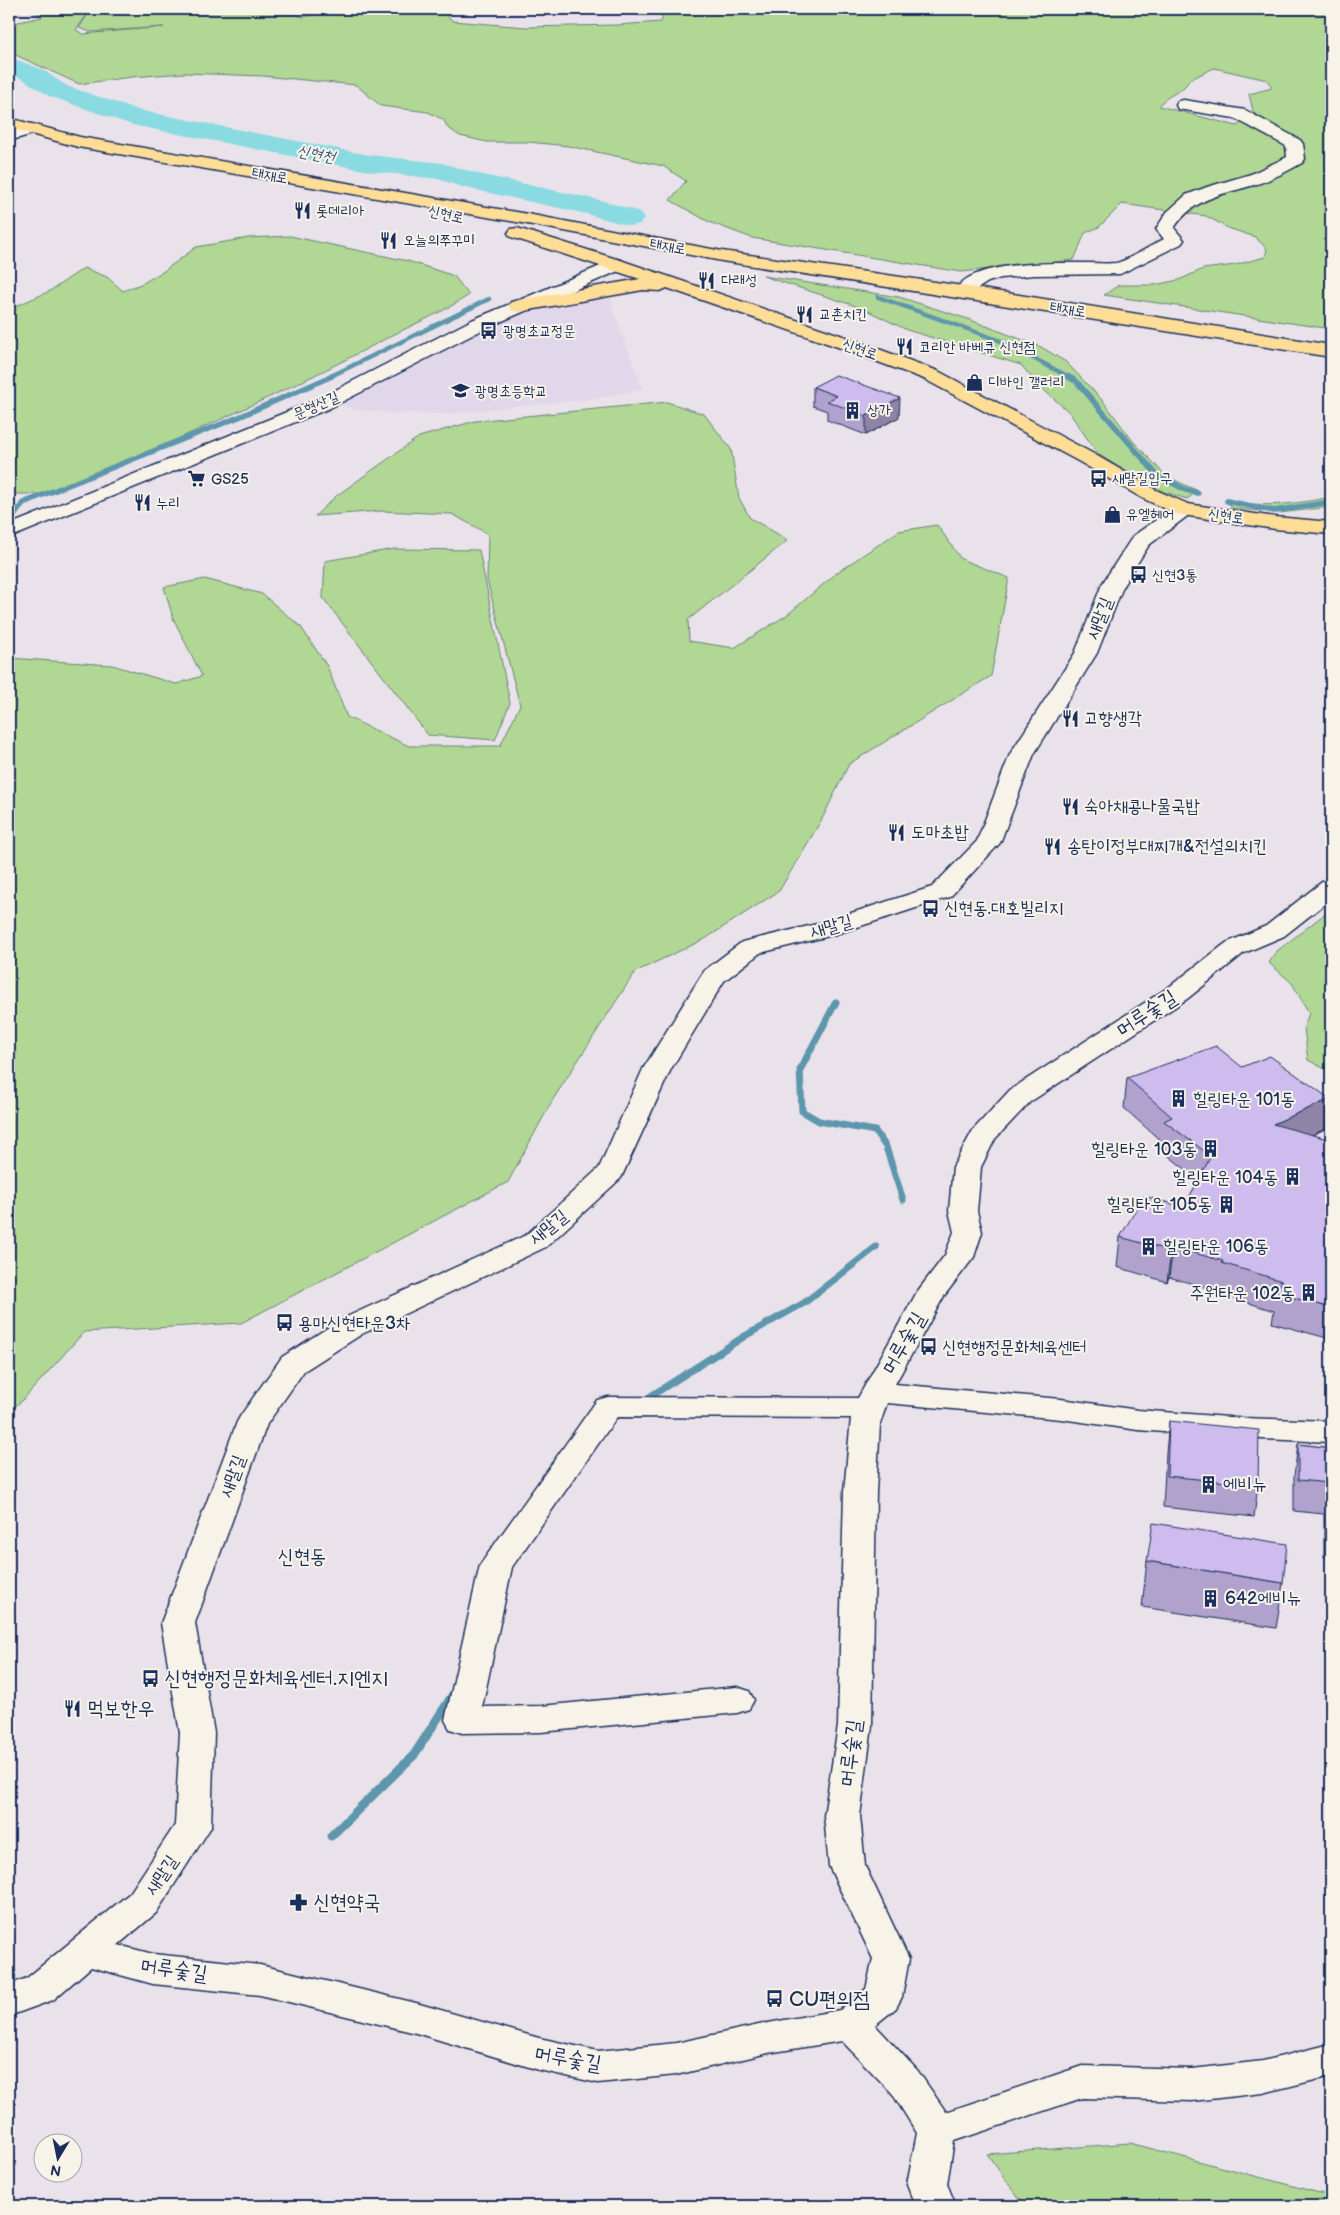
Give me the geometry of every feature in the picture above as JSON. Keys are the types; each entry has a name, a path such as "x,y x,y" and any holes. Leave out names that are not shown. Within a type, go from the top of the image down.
{"main road":[{"name":"태재로","path":"9,122 78,142 373,193 1331,346"},
{"name":"태재로","path":"9,122 92,142 600,230 722,256 973,293 1331,351"},
{"name":"신현로","path":"373,193 473,220 617,265 842,342 931,375 1085,457 1149,494 1183,510 1275,523 1331,528"},
{"path":"600,230 617,265 640,254 662,252 722,256"},
{"path":"518,306 643,284 675,285"}],"street":[{"path":"967,287 981,278 1000,273 1034,269 1120,268 1175,240 1165,229 1173,215 1194,196 1220,187 1252,180 1280,168 1296,158 1294,144 1239,114 1184,105"},
{"path":"9,136 30,129"},
{"name":"문형산길","path":"9,532 323,404 518,306 617,265"},
{"name":"새말길","path":"9,2001 40,1989 142,1902 193,1827 197,1733 178,1623 252,1422 293,1364 351,1327 536,1241 611,1172 662,1060 714,976 751,947 824,930 941,892 988,843 1022,754 1086,653 1113,584 1141,541 1183,510"},
{"name":"머루숯길","path":"85,1951 153,1968 260,1980 416,2018 539,2054 598,2067 676,2059 768,2038 850,2024 883,1997 891,1959 847,1866 842,1816 856,1726 860,1492 865,1424 872,1400 932,1292 959,1257 968,1232 963,1211 967,1167 983,1136 1020,1096 1178,993 1235,948 1275,931 1331,887"},
{"path":"737,1700 541,1719 462,1720 496,1565 608,1407 872,1400 1060,1409 1138,1420 1331,1432"},
{"path":"850,2024 905,2082 937,2131 927,2184 936,2206"},
{"path":"937,2131 1082,2082 1192,2085 1263,2077 1331,2060"}],"shaded area":[{"path":"607,297 612,299 612,307 643,389 599,398 445,414 355,410 339,403 345,397 481,328 523,312 570,300"}],"green space":[{"path":"32,9 91,9 76,30 83,34 164,27 90,32 79,28 88,14 97,9 262,9 289,12 303,17 345,9 438,9 453,21 526,27 661,22 663,16 644,9 1331,9 1331,329 1104,295 1119,285 1154,285 1179,280 1203,269 1235,265 1265,257 1267,249 1255,237 1228,228 1206,216 1122,204 1099,227 1085,233 1074,260 961,272 752,238 709,222 670,200 686,181 663,166 568,146 528,142 487,142 460,136 447,127 444,120 428,112 381,106 356,85 263,76 184,73 79,84 9,52 9,24 42,17","holes":["1214,68 1267,80 1272,88 1249,94 1253,111 1237,126 1159,106 1183,88 1189,80"]},
{"path":"290,236 408,261 454,276 469,295 348,359 222,419 52,494 14,494 9,496 9,307 14,307 50,291 84,268 107,277 123,291 143,283 164,271 196,247 248,238"},
{"path":"763,276 899,297 968,319 1041,347 1066,362 1103,401 1133,441 1166,476 1198,491 1187,499 1164,492 1098,454 1069,412 1038,385 1021,365 907,330 862,308"},
{"path":"667,402 704,414 731,449 739,498 750,518 788,540 688,620 689,641 734,648 787,615 839,571 899,531 937,525 961,559 1009,578 991,676 849,764 822,819 779,891 705,939 635,972 552,1101 508,1182 241,1323 84,1332 21,1402 9,1410 9,658 112,665 176,684 202,676 173,618 164,587 205,579 262,594 301,627 327,666 347,717 409,746 500,746 520,705 487,580 488,534 452,514 381,511 315,516 336,496 419,437 475,421"},
{"path":"1331,497 1331,507 1279,513 1232,508 1227,499 1265,505 1305,502"},
{"path":"394,549 479,550 510,703 495,740 428,735 323,598 325,561"},
{"path":"1331,909 1331,1072 1308,1060 1304,1028 1309,1013 1292,983 1269,963 1277,951"},
{"path":"1130,2143 1331,2196 1331,2206 1025,2206 987,2154"}],"building":[{"path":"836,375 900,398 866,416 827,401 837,396 813,387"},
{"path":"1216,1046 1242,1067 1270,1056 1330,1099 1273,1124 1331,1140 1331,1308 1276,1293 1282,1281 1222,1263 1223,1261 1173,1247 1171,1251 1120,1237 1144,1196 1184,1207 1211,1156 1164,1121 1172,1117 1127,1078"},
{"path":"1169,1421 1259,1430 1258,1485 1167,1476"},
{"path":"1298,1444 1331,1448 1331,1526 1329,1525 1329,1483 1298,1480"},
{"path":"1153,1523 1287,1544 1283,1583 1147,1561"}],"waterway":[{"name":"신현천","path":"9,65 32,74 58,91 132,117 369,163 442,171 472,181 593,207 630,218"},
{"path":"878,297 1001,341 1069,377"},
{"path":"329,377 489,299"},
{"path":"9,517 14,516 23,503 239,417 332,376"},
{"path":"1067,376 1076,381 1157,475 1186,490 1198,493"},
{"path":"1227,501 1274,511 1331,502"},
{"path":"836,1002 800,1070 802,1111 819,1121 875,1131 886,1147 903,1200"},
{"path":"643,1401 745,1336 804,1303 876,1247"},
{"path":"331,1836 414,1755 454,1693"}],"place":[{"name":"롯데리아","path":"302,211"},
{"name":"오늘의쭈꾸미","path":"389,240"},
{"name":"다래성","path":"707,280"},
{"name":"교촌치킨","path":"805,314"},
{"name":"광명초교정문","path":"489,331"},
{"name":"코리안 바베큐 신현점","path":"905,347"},
{"name":"디바인 갤러리","path":"974,382"},
{"name":"광명초등학교","path":"461,391"},
{"name":"상가","path":"853,410"},
{"name":"새말길입구","path":"1098,478"},
{"name":"GS25","path":"197,479"},
{"name":"누리","path":"142,503"},
{"name":"유엘헤어","path":"1112,514"},
{"name":"신현3통","path":"1138,575"},
{"name":"고향생각","path":"1070,718"},
{"name":"숙아채콩나물국밥","path":"1070,806"},
{"name":"도마초밥","path":"897,832"},
{"name":"송탄이정부대찌개&전설의치킨","path":"1053,846"},
{"name":"신현동.대호빌리지","path":"930,908"},
{"name":"힐링타운 101동","path":"1179,1099"},
{"name":"힐링타운 103동","path":"1211,1149"},
{"name":"힐링타운 104동","path":"1292,1177"},
{"name":"힐링타운 105동","path":"1226,1204"},
{"name":"힐링타운 106동","path":"1149,1246"},
{"name":"주원타운 102동","path":"1309,1293"},
{"name":"용마신현타운3차","path":"284,1323"},
{"name":"신현행정문화체육센터","path":"928,1347"},
{"name":"에비뉴","path":"1209,1484"},
{"name":"642에비뉴","path":"1211,1598"},
{"name":"신현행정문화체육센터.지엔지","path":"150,1678"},
{"name":"먹보한우","path":"73,1708"},
{"name":"신현약국","path":"299,1902"},
{"name":"CU편의점","path":"775,1999"}],"district":[{"name":"신현동","path":"302,1556"}]}
